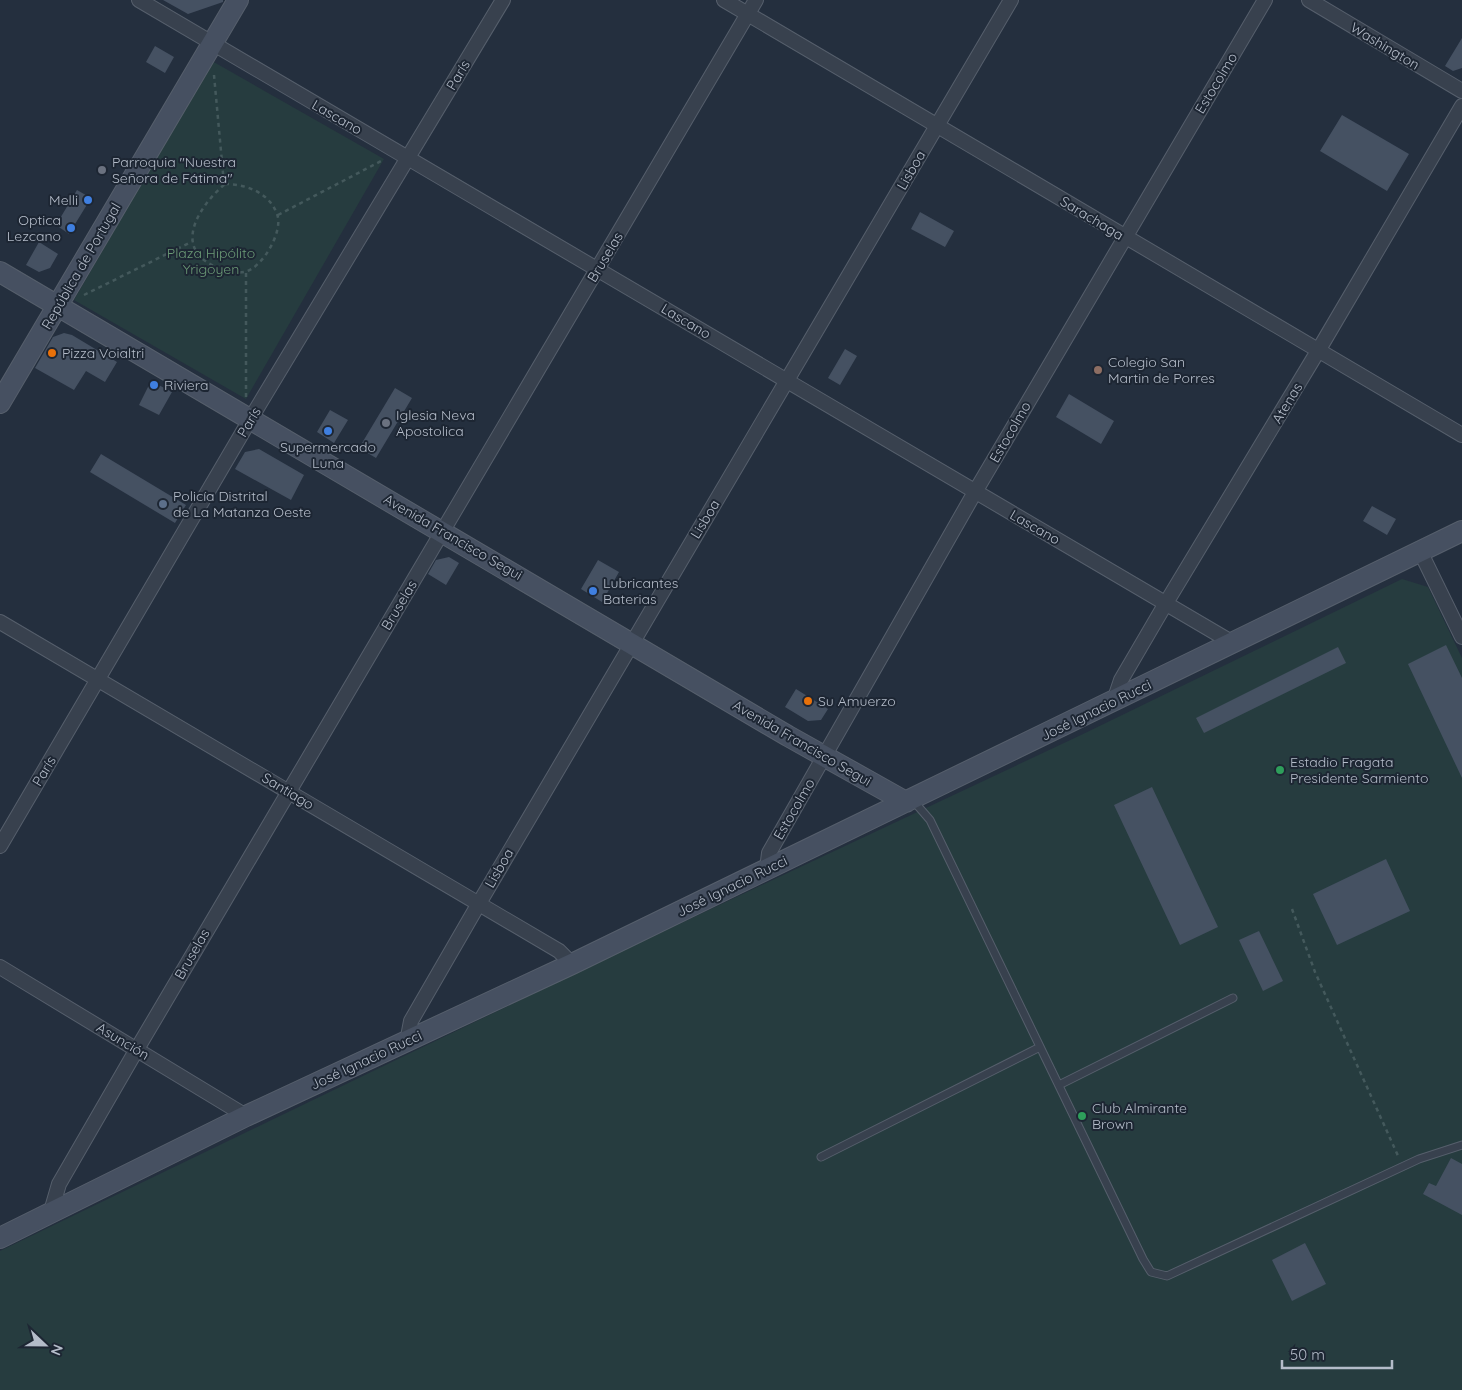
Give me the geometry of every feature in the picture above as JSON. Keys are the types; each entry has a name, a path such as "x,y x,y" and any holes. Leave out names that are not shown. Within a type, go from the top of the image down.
{"street":[{"name":"Lascano","path":"138,0 1233,643"},
{"name":"República de Portugal","path":"0,403 238,0"},
{"name":"París","path":"0,846 251,418 502,0"},
{"name":"Sarachaga","path":"724,0 1462,435"},
{"name":"Bruselas","path":"50,1215 59,1184 136,1049 756,0"},
{"name":"Lisboa","path":"407,1042 411,1021 478,905 1011,0"},
{"name":"Estocolmo","path":"767,869 769,853 975,492 1265,0"},
{"name":"Washington","path":"1309,0 1462,91"},
{"name":"Atenas","path":"1114,701 1121,680 1166,603 1318,351 1462,106"},
{"name":"Avenida Francisco Segui","path":"0,272 443,531 824,757 906,802"},
{"name":"José Ignacio Rucci","path":"0,1238 50,1215 246,1116 572,964 1462,531"},
{"path":"1420,551 1462,636"},
{"name":"Santiago","path":"0,622 559,951 572,964"},
{"name":"Asunción","path":"0,967 246,1116"}],"lane":[{"path":"906,802 917,805 930,820 1151,1272 1167,1276 1403,1166 1462,1145"},
{"path":"1059,1085 1233,998"},
{"path":"821,1157 1040,1046"}],"path":[{"path":"213,70 224,184"},
{"path":"278,215 384,159"},
{"path":"224,184 240,184 257,191 270,202 278,215 276,238 263,259 246,272 228,272 212,265 199,257 193,241 193,226 202,208 224,184"},
{"path":"82,296 193,241"},
{"path":"246,272 246,398"},
{"path":"1292,909 1315,972 1403,1166"}],"green space":[{"name":"Plaza Hipólito Yrigoyen","path":"212,61 384,159 246,399 74,300"},
{"name":"Club Almirante Brown","path":"1402,579 1428,587 1462,658 1462,1390 0,1390 0,1251 626,949 1081,735"}],"building":[{"path":"163,0 223,0 223,2 188,14"},
{"path":"1462,38 1462,68 1453,71 1445,66"},
{"path":"155,46 174,57 165,73 146,62"},
{"path":"1342,115 1409,154 1387,191 1320,151"},
{"path":"77,190 91,198 69,234 56,225"},
{"path":"920,212 954,231 945,247 911,229"},
{"path":"39,242 58,254 50,268 39,272 26,265"},
{"path":"64,333 72,335 117,362 105,382 86,371 74,390 35,368 53,337"},
{"path":"845,349 857,356 840,385 828,378"},
{"path":"151,381 172,392 159,415 139,405"},
{"name":"Iglesia Neva Apostolica","path":"395,388 412,398 376,458 359,448"},
{"path":"1069,394 1114,421 1101,444 1056,417"},
{"path":"330,410 348,420 334,443 317,432"},
{"path":"259,449 304,475 291,500 235,469 245,452"},
{"path":"101,454 186,505 175,523 90,472"},
{"path":"1372,506 1396,519 1387,535 1363,521"},
{"path":"449,557 459,563 446,585 428,574 436,560"},
{"path":"598,560 619,572 602,602 581,589"},
{"path":"1446,645 1462,678 1462,778 1408,664"},
{"path":"1338,647 1346,663 1204,733 1196,718"},
{"name":"Su Amuerzo","path":"796,689 828,709 821,720 808,721 785,707"},
{"path":"1152,787 1218,927 1180,945 1114,805"},
{"path":"1386,859 1410,911 1337,945 1313,894"},
{"path":"1259,931 1283,981 1263,991 1239,940"},
{"path":"1451,1158 1462,1164 1462,1215 1423,1194 1429,1183 1436,1186"},
{"path":"1305,1243 1326,1284 1292,1301 1272,1260"}],"place":[{"name":"Parroquia \"Nuestra Señora de Fátima\"","path":"102,170"},
{"name":"Melli","path":"88,200"},
{"name":"Optica Lezcano","path":"71,228"},
{"name":"Pizza Voialtri","path":"52,353"},
{"name":"Colegio San Martin de Porres","path":"1098,370"},
{"name":"Riviera","path":"154,385"},
{"name":"Iglesia Neva Apostolica","path":"386,423"},
{"name":"Supermercado Luna","path":"328,431"},
{"name":"Policía Distrital de La Matanza Oeste","path":"163,504"},
{"name":"Lubricantes Baterias","path":"593,591"},
{"name":"Su Amuerzo","path":"808,701"},
{"name":"Estadio Fragata Presidente Sarmiento","path":"1280,770"},
{"name":"Club Almirante Brown","path":"1082,1116"}]}
